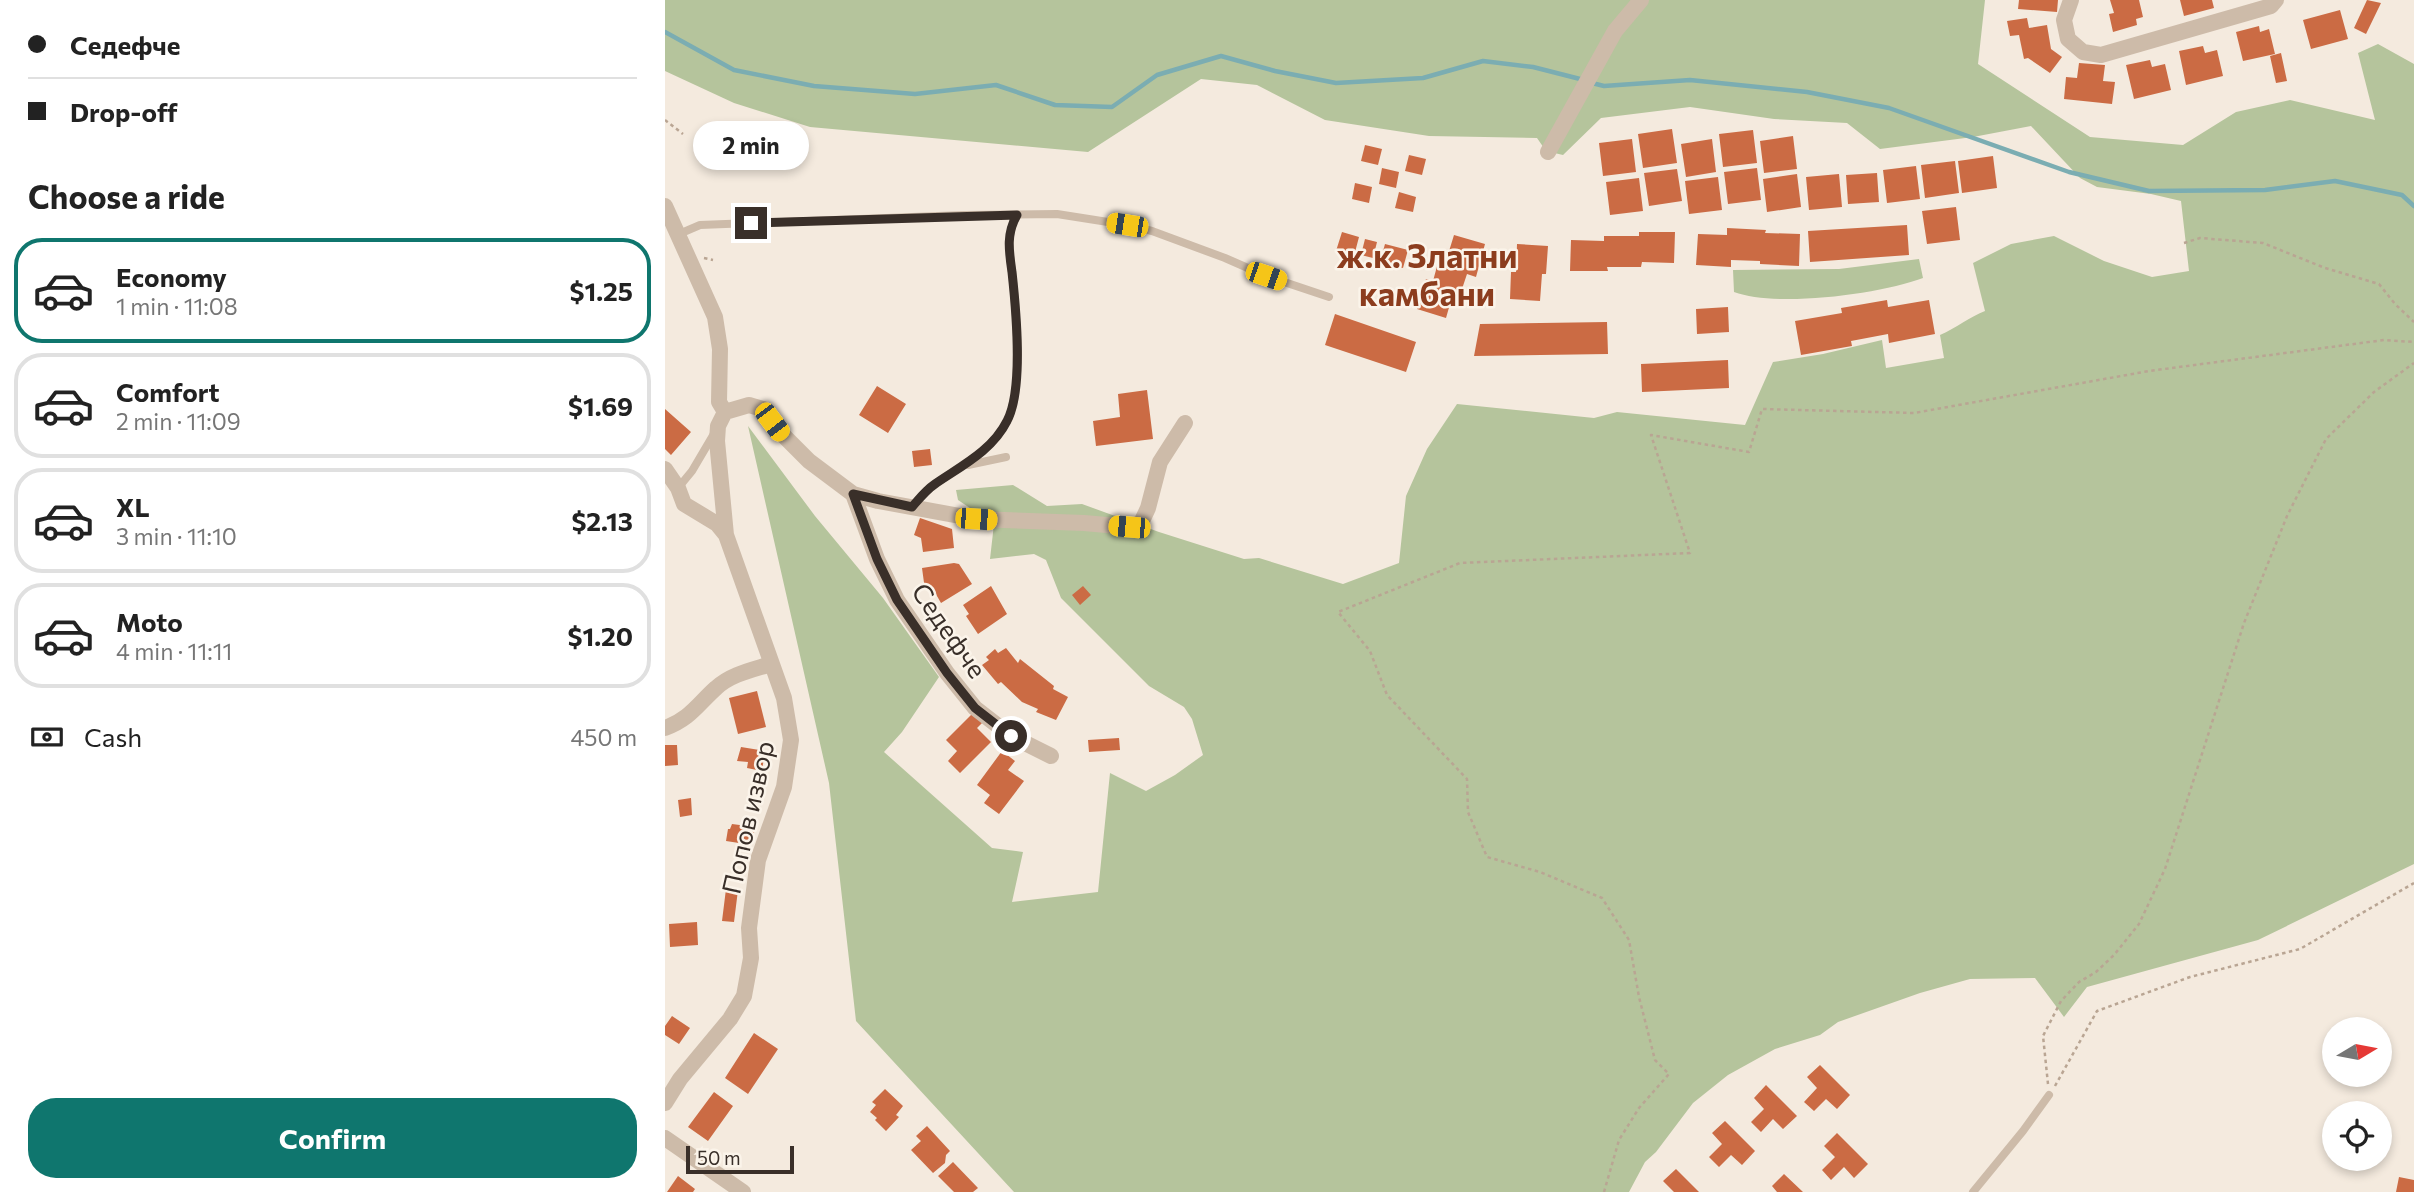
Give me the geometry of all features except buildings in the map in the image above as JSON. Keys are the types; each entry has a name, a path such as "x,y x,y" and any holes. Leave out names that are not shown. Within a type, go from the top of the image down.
{"street":[{"path":"1548,152 1615,31 1641,0"},
{"path":"2071,0 2064,20 2067,39 2083,52 2101,55 2271,6 2276,0"},
{"name":"Попов извор","path":"665,205 715,317 720,349 719,402 722,419 717,441 726,535 784,698 791,740 784,787 758,860 749,928 751,958 744,996 730,1019 680,1079 665,1103"},
{"path":"722,419 741,405 763,409 782,434 809,461 853,494 988,520 1129,527 1141,523 1148,508 1160,462 1185,423"},
{"path":"665,469 678,488 684,504 717,524 726,535"},
{"path":"665,499 678,488"},
{"name":"Седефче","path":"853,494 877,559 897,600 947,673 975,708 1011,736 1051,756"},
{"path":"665,728 686,718 727,680 771,664"},
{"path":"665,1138 743,1192"}],"lane":[{"path":"679,234 700,225 1057,214 1140,228 1329,297"},
{"path":"912,507 934,485 965,466 991,443 1008,421 1016,392 1018,363 1009,233 1017,215"},
{"path":"678,488 692,471 722,419"},
{"path":"965,466 1006,457"},
{"path":"1973,1192 2049,1095"}],"path":[{"path":"665,120 683,134"},
{"path":"2184,243 2200,239 2263,243 2325,268 2379,284 2414,322"},
{"path":"1604,1192 1619,1140 1639,1108 1669,1074 1655,1060 1639,997 1629,940 1602,898 1540,872 1487,858 1468,812 1467,779 1387,695 1370,651 1338,612 1460,563 1690,553 1651,435 1749,452 1762,409 1914,413 2150,371 2384,340 2414,342"},
{"path":"2049,1095 2043,1036 2061,1001 2079,982 2096,972 2114,955 2139,925 2165,869 2240,635 2287,516 2326,439 2374,392 2414,363"},
{"path":"2049,1095 2097,1011 2190,977 2300,949 2414,883"}],"green space":[{"path":"665,0 1985,0 1978,64 2090,137 2183,145 2236,112 2290,100 2375,120 2358,53 2378,44 2414,64 2414,864 2258,940 2087,987 2064,1017 2035,978 1970,979 1920,993 1838,1022 1820,1035 1775,1049 1728,1075 1693,1103 1656,1152 1645,1162 1629,1192 1014,1192 856,1021 829,783 748,426 815,516 883,598 939,677 902,732 884,752 992,848 1023,852 1012,902 1098,892 1110,773 1146,791 1175,775 1203,755 1192,719 1184,707 1149,686 1061,598 1046,560 1034,554 990,559 994,524 958,500 956,490 1013,485 1047,506 1082,504 1244,559 1259,558 1343,584 1399,563 1406,496 1427,449 1457,404 1594,418 1617,412 1745,425 1773,362 1882,340 1886,368 1944,358 1940,335 1985,311 1973,263 2011,244 2054,236 2104,261 2152,277 2189,271 2181,201 2097,187 2080,178 2031,126 1973,137 1880,149 1847,123 1774,119 1690,107 1601,118 1563,155 1546,151 1537,138 1429,136 1325,120 1257,85 1201,79 1088,152 810,127 734,103 665,71"},
{"path":"1919,259 1923,278 1856,294 1776,299 1734,292 1733,270 1839,269"}],"waterway":[{"path":"665,32 734,70 814,86 915,94 996,85 1055,105 1112,107 1157,75 1221,56 1275,71 1336,83 1423,78 1483,61 1533,67 1584,80"},
{"path":"1592,83 1604,86 1690,80 1807,92 1889,108 2069,172 2149,191 2265,190 2335,181 2402,195 2414,206"}],"district":[{"name":"ж.к. Златни камбани","path":"1427,273"}],"route":[{"path":"751,223 1017,215 1009,233 1009,256 1018,363 1016,392 1008,421 973,460 934,485 912,507 853,494 877,559 897,600 947,673 975,708 1011,736"}]}
